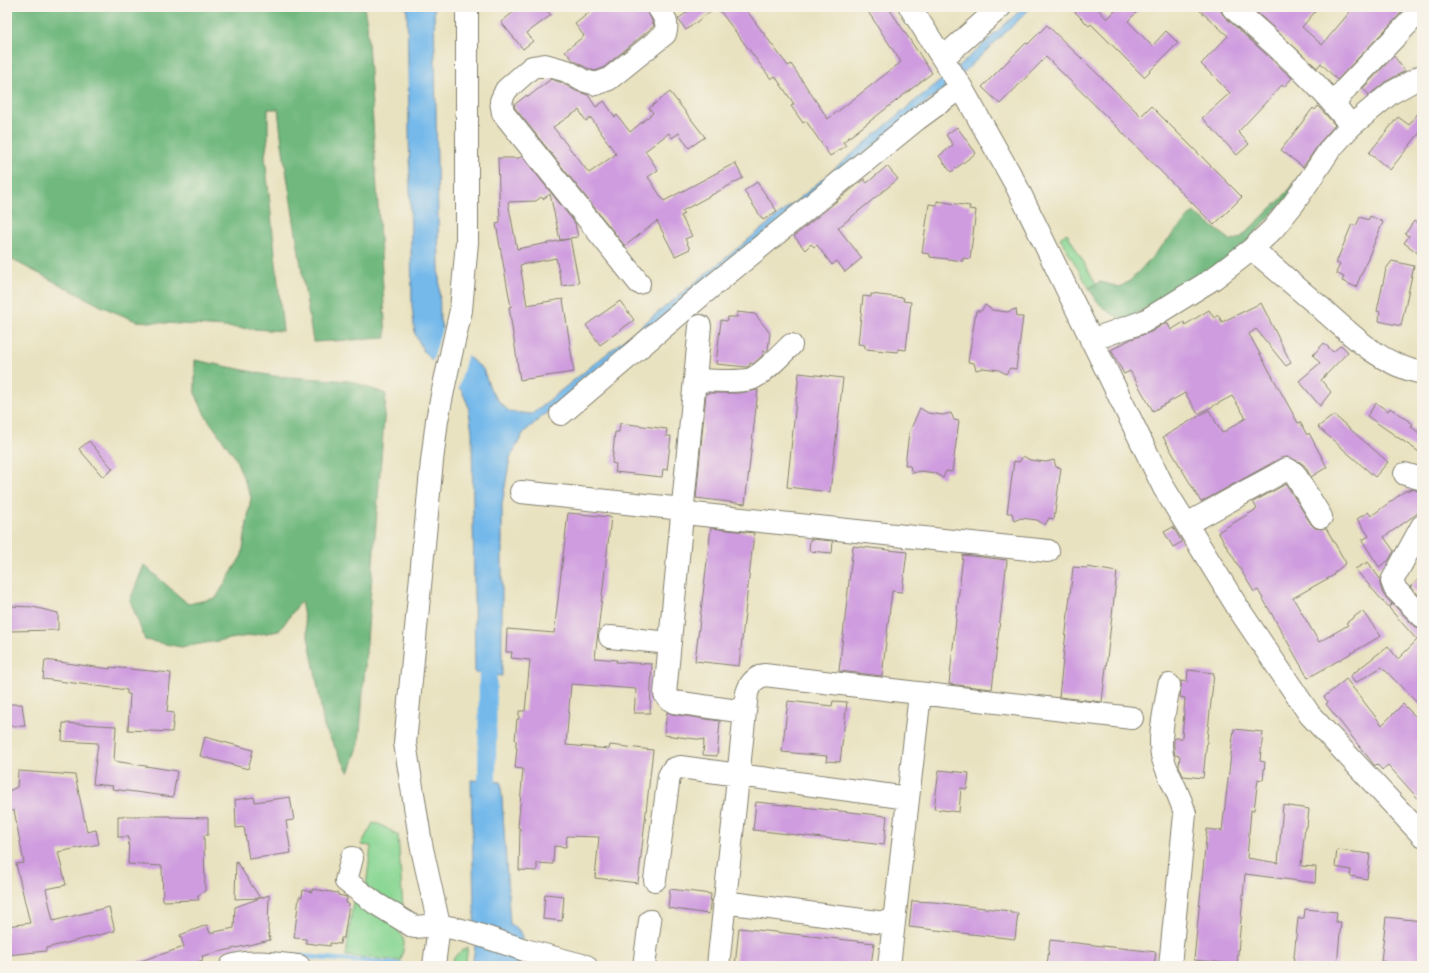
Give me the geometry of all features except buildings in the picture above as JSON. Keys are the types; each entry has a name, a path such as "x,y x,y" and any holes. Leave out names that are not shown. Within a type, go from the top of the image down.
{"street":[{"path":"434,966 440,925 421,844 405,743 426,508 436,427 461,310 466,242 467,7"},
{"path":"639,283 503,113 501,101 506,90 532,67 544,65 567,71 582,80 596,84 609,79 666,34 668,28 666,20 658,7"},
{"path":"910,7 953,74 1014,183 1164,488 1238,608 1310,715 1422,835"},
{"path":"561,414 705,292 916,120 953,74 1000,7"},
{"path":"1234,7 1233,8 1305,72 1334,104 1351,126"},
{"path":"1334,104 1347,87 1422,9"},
{"path":"1091,340 1145,321 1213,279 1252,249 1272,229 1294,203 1331,148 1351,126 1391,93 1422,76"},
{"path":"1252,249 1360,342 1386,361 1422,373"},
{"path":"700,326 665,694 674,702 745,712"},
{"path":"695,380 741,381 751,379 760,373 791,345"},
{"path":"1187,524 1287,469 1294,473 1321,516"},
{"path":"520,492 683,509 694,514 1048,551"},
{"path":"1422,526 1392,581 1395,588 1422,616"},
{"path":"610,636 670,643"},
{"path":"718,966 747,693 750,685 755,679 764,675 1132,718"},
{"path":"1169,685 1161,743 1163,758 1182,804 1184,814 1170,966"},
{"path":"889,966 920,694"},
{"path":"655,880 669,776 673,769 680,767 908,798"},
{"path":"352,858 346,881 414,927 440,925 470,932 525,950 586,966"},
{"path":"724,902 893,924"},
{"path":"644,966 650,921"},
{"path":"230,966 237,963 265,963 299,966"}],"green space":[{"path":"7,7 364,7 367,24 386,338 313,342 282,144 278,109 268,109 268,138 265,156 283,331 136,321 103,307 7,257"},
{"path":"1303,173 1306,177 1236,254 1126,320 1104,308 1096,300 1089,288 1100,282 1120,287 1131,280 1193,212 1232,241 1240,238 1282,198"},
{"path":"1067,233 1096,284 1089,288 1060,238"},
{"path":"195,360 273,376 350,381 386,394 359,744 349,773 324,727 301,601 279,631 181,647 145,640 130,600 144,565 188,604 216,598 242,555 251,497 235,457 205,415 195,393"},
{"path":"373,823 379,824 398,835 403,908 366,887 371,846 361,845"},
{"path":"354,899 384,918 398,930 404,942 401,961 346,956"},
{"path":"468,947 465,966 451,966 455,957"}],"water":[{"path":"407,7 434,7 440,320 443,331 483,369 491,391 501,404 510,412 532,414 806,193 916,100 958,67 1024,7 1032,7 963,73 609,360 524,432 510,458 502,504 502,676 475,673 472,431 468,405 462,391 424,352 415,334 412,306"},
{"path":"471,780 501,782 510,924 519,930 522,937 519,966 472,966 475,947"}],"pier":[{"path":"442,328 468,353 458,390 432,364"}],"waterway":[{"path":"488,650 488,806"},
{"path":"298,956 402,965"},
{"path":"209,966 227,959"}]}
